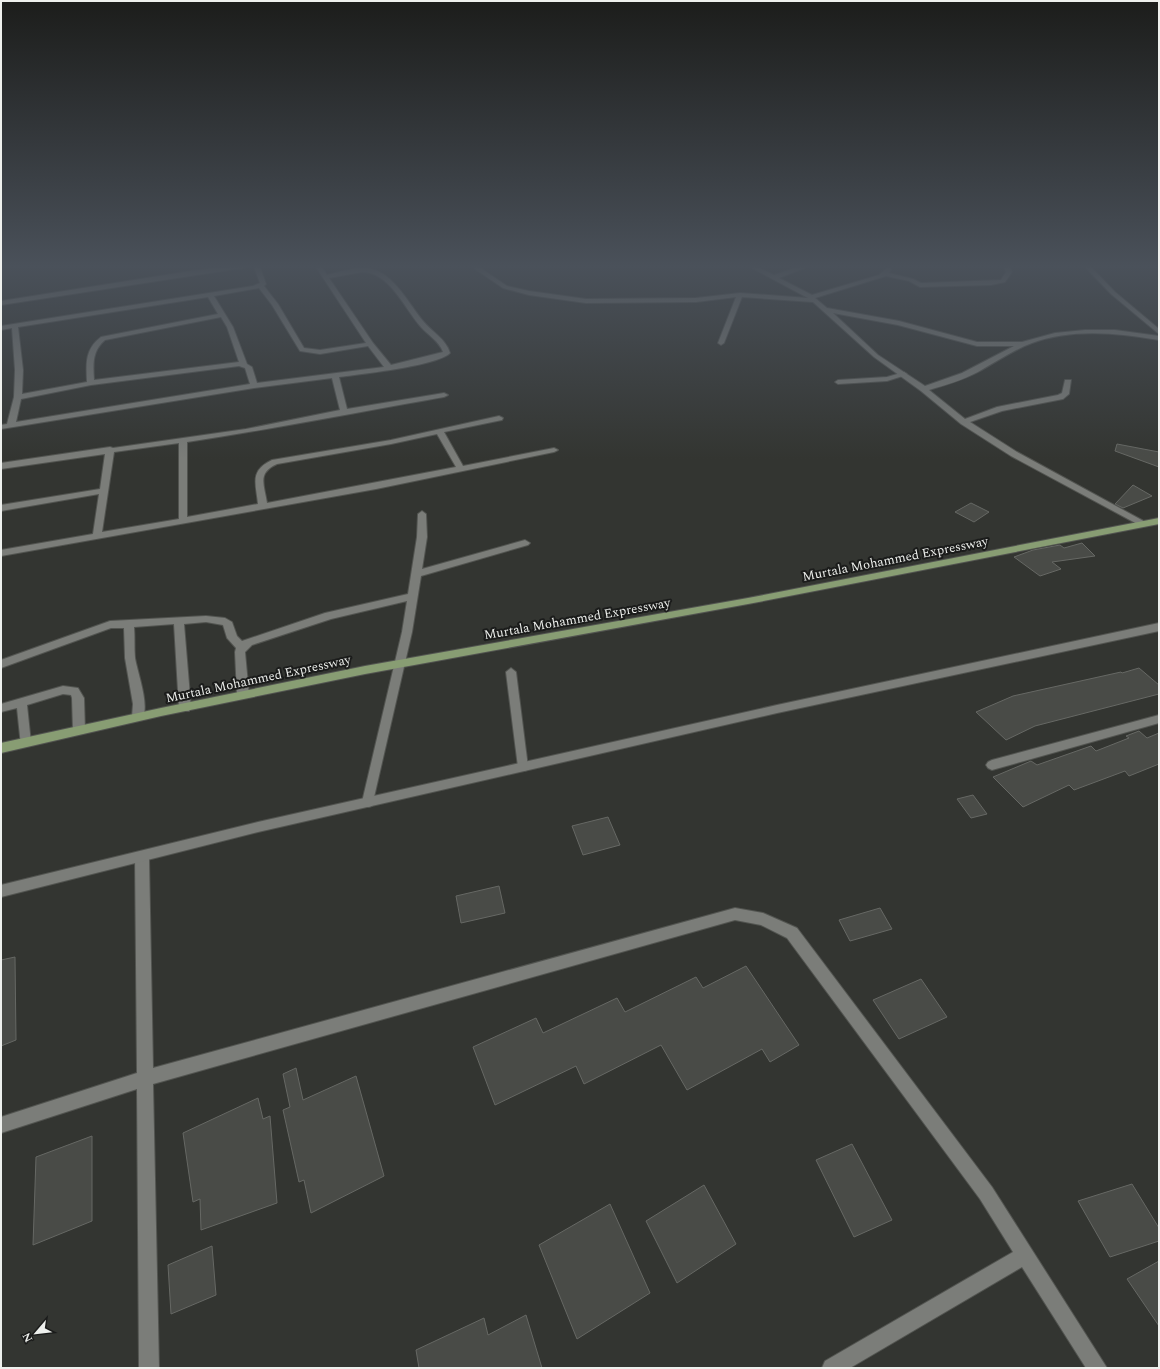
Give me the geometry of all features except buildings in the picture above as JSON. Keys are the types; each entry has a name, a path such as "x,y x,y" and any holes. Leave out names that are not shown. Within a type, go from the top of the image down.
{"main road":[{"name":"Murtala Mohammed Expressway","path":"1,748 185,708 400,664 748,600 1159,521"}],"street":[{"path":"10,426 18,397 19,370 15,331"},
{"path":"91,383 90,357 92,348 103,338 140,331"},
{"path":"231,331 244,365 248,368 254,386"},
{"path":"291,331 302,350 320,352 370,344"},
{"path":"362,331 389,368"},
{"path":"1,427 254,386 389,368 447,353 446,350 428,331"},
{"path":"721,342 725,331"},
{"path":"847,331 876,356 904,374 964,422 1014,454 1144,524"},
{"path":"928,331 977,344 1024,344"},
{"path":"924,389 965,375 1024,344 1041,338 1064,334 1135,333 1159,338"},
{"path":"18,397 91,383 239,364 244,365"},
{"path":"335,376 344,412"},
{"path":"964,422 1000,409 1060,397 1065,394 1068,382"},
{"path":"1,466 110,449 246,431 444,395"},
{"path":"263,506 259,475 264,467 275,462 391,442 500,418"},
{"path":"440,431 444,442 452,451 460,470"},
{"path":"183,520 184,440"},
{"path":"97,535 110,449"},
{"path":"1,553 376,486 554,450"},
{"path":"1,508 104,490"},
{"path":"368,802 400,664 422,537 422,514"},
{"path":"416,574 525,543"},
{"path":"243,696 240,652 242,647 248,642 351,608 412,597"},
{"path":"1,664 110,625 129,626 206,619 225,621 228,624 232,638 242,647"},
{"path":"178,622 185,708"},
{"path":"129,626 130,658 139,704 138,718"},
{"path":"1,892 258,827 777,709 1159,627"},
{"path":"1,708 63,690 74,691 78,698 80,731"},
{"path":"18,703 22,706 25,743"},
{"path":"992,765 1159,719"},
{"path":"142,857 149,1368"},
{"path":"1,1125 146,1078 735,914 763,919 792,933 986,1193 1097,1368"},
{"path":"832,1368 1026,1255"}],"lane":[{"path":"838,382 887,379 904,374"},
{"path":"511,672 522,767"}]}
